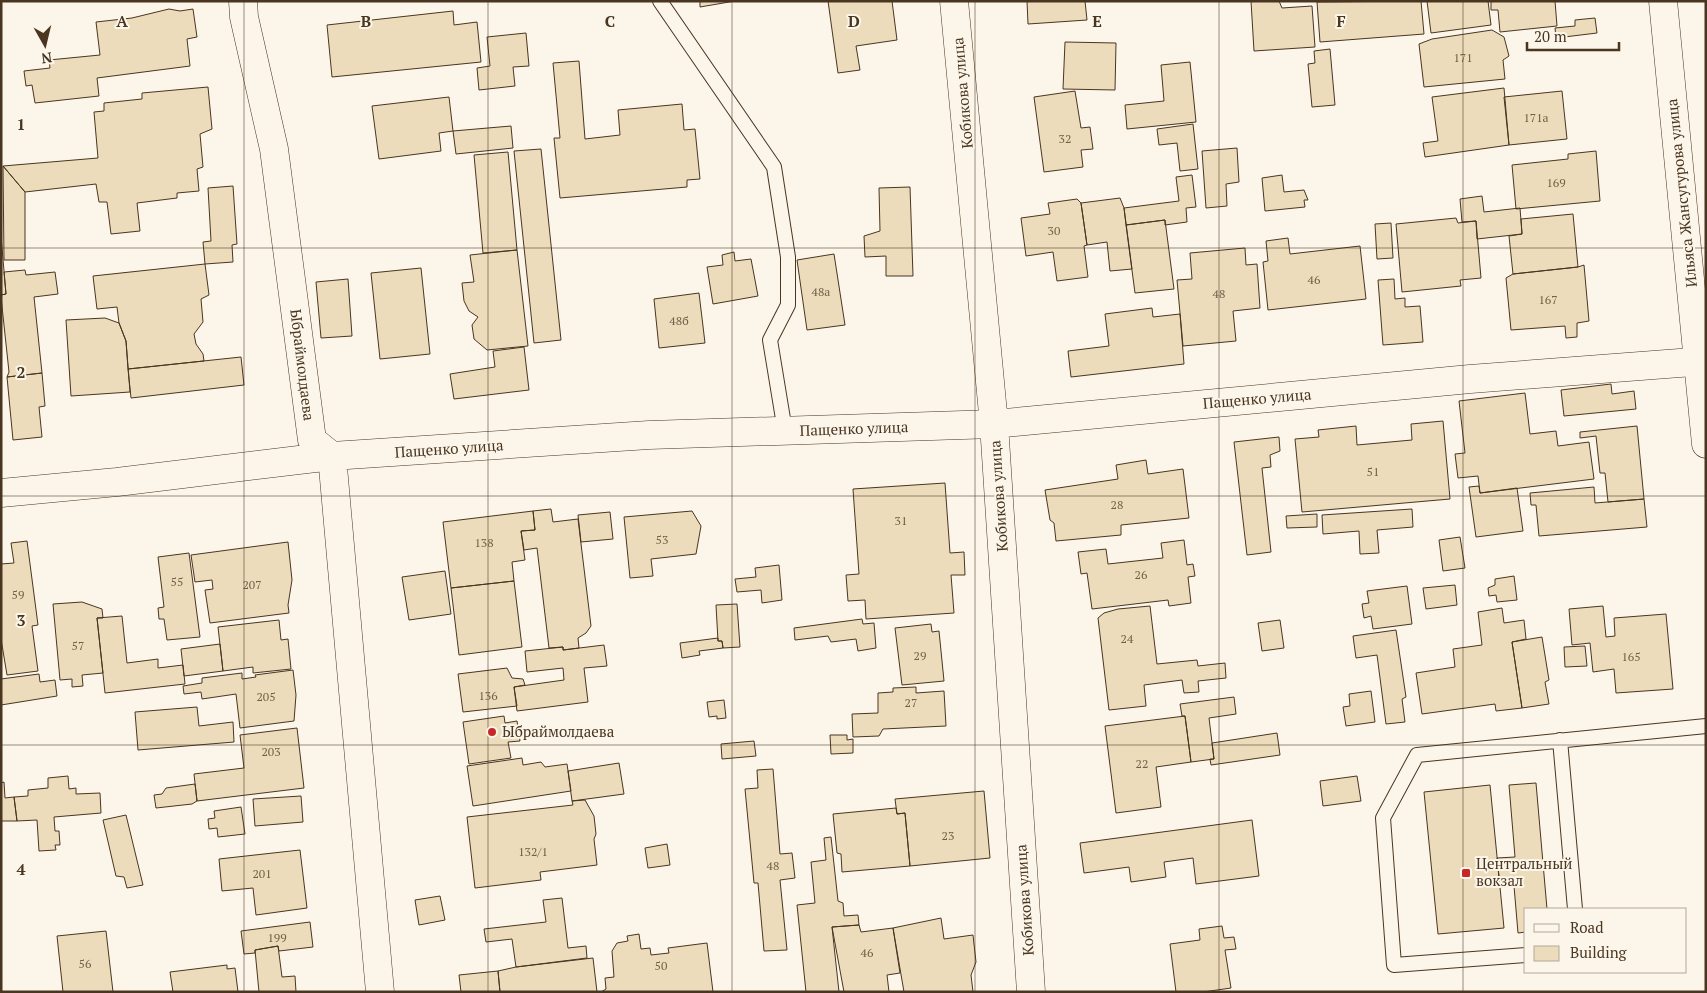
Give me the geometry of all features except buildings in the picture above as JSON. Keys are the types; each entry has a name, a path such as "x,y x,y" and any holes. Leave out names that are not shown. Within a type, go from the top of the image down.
{"street":[{"name":"Ыбраймолдаева","path":"243,1 244,17 274,149 312,440 332,456"},
{"name":"Кобикова улица","path":"954,1 994,424 1031,992"},
{"name":"Ильяса Жансугурова улица","path":"1663,1 1702,361 1706,444"},
{"name":"Пащенко улица","path":"1,493 117,482 332,456 649,436 994,424 1470,380 1702,361"},
{"path":"332,456 380,992"}],"lane":[{"path":"660,1 774,167 788,257 788,305 770,340 785,431"},
{"path":"1524,955 1394,965 1383,818 1417,755 1706,726"},
{"path":"1560,740 1575,908"}],"place":[{"name":"Ыбраймолдаева","path":"492,732"},
{"name":"Центральный вокзал","path":"1466,873"}]}
